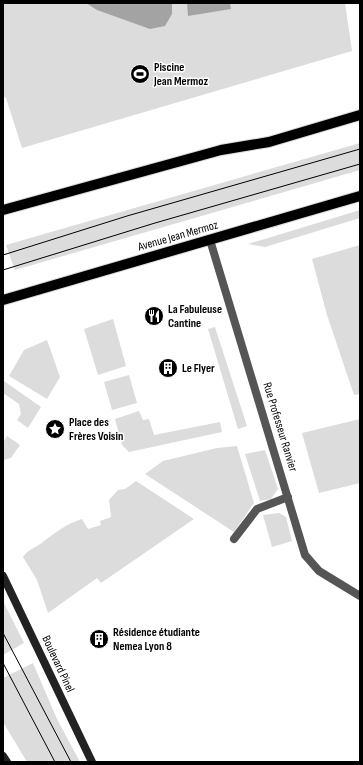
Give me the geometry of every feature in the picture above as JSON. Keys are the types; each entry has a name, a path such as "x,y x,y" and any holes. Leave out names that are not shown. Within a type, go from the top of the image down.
{"main road":[{"path":"3,210 221,150 269,142 360,115"},
{"name":"Avenue Jean Mermoz","path":"3,300 360,196"}],"street":[{"name":"Rue Professeur Ranvier","path":"210,240 305,555 319,572 360,596"},
{"path":"234,539 257,509 288,497"},
{"name":"Boulevard Pinel","path":"3,576 92,762"},
{"path":"3,756 7,762"}],"shaded area":[{"name":"Piscine Jean Mermoz","path":"3,3 345,3 352,51 22,148 6,98 3,96"},
{"path":"86,3 172,3 172,14 165,26 150,29 97,10"},
{"path":"187,3 230,3 231,9 188,16"},
{"path":"360,143 360,170 15,270 6,245"},
{"path":"360,210 360,218 265,247 248,244"},
{"path":"360,245 360,394 354,395 327,315 312,259"},
{"path":"113,319 126,366 98,375 84,329"},
{"path":"215,327 247,426 238,429 208,329"},
{"path":"47,340 60,377 47,399 9,376 24,350"},
{"path":"129,375 137,403 112,410 104,382"},
{"path":"4,381 41,407 28,428 17,420 21,414 19,404 3,393"},
{"path":"139,411 143,420 149,419 154,435 220,422 222,432 129,452 122,445 115,419"},
{"path":"360,419 360,483 319,493 302,433"},
{"path":"7,436 20,445 11,458 3,460 3,443"},
{"path":"237,446 254,503 234,532 145,474 163,461 217,448"},
{"path":"265,450 278,489 271,499 260,501 245,454"},
{"path":"136,481 194,519 101,583 97,578 48,613 37,580 23,557 57,532 76,521 82,519 88,529 101,525 100,521 111,517 109,500 118,490 125,489"},
{"path":"279,513 286,517 292,541 272,547 263,515"},
{"path":"3,601 24,643 3,655"},
{"path":"33,663 57,719 80,762 27,762 3,722 3,678"}],"tram line":[{"path":"3,255 127,216 360,149"},
{"path":"3,270 155,223 360,164"},
{"path":"3,633 71,762"},
{"path":"3,663 55,762"}],"place":[{"name":"Piscine Jean Mermoz","path":"140,74"},
{"name":"La Fabuleuse Cantine","path":"154,316"},
{"name":"Le Flyer","path":"168,368"},
{"name":"Place des Frères Voisin","path":"55,429"},
{"name":"Résidence étudiante Nemea Lyon 8","path":"99,639"}]}
